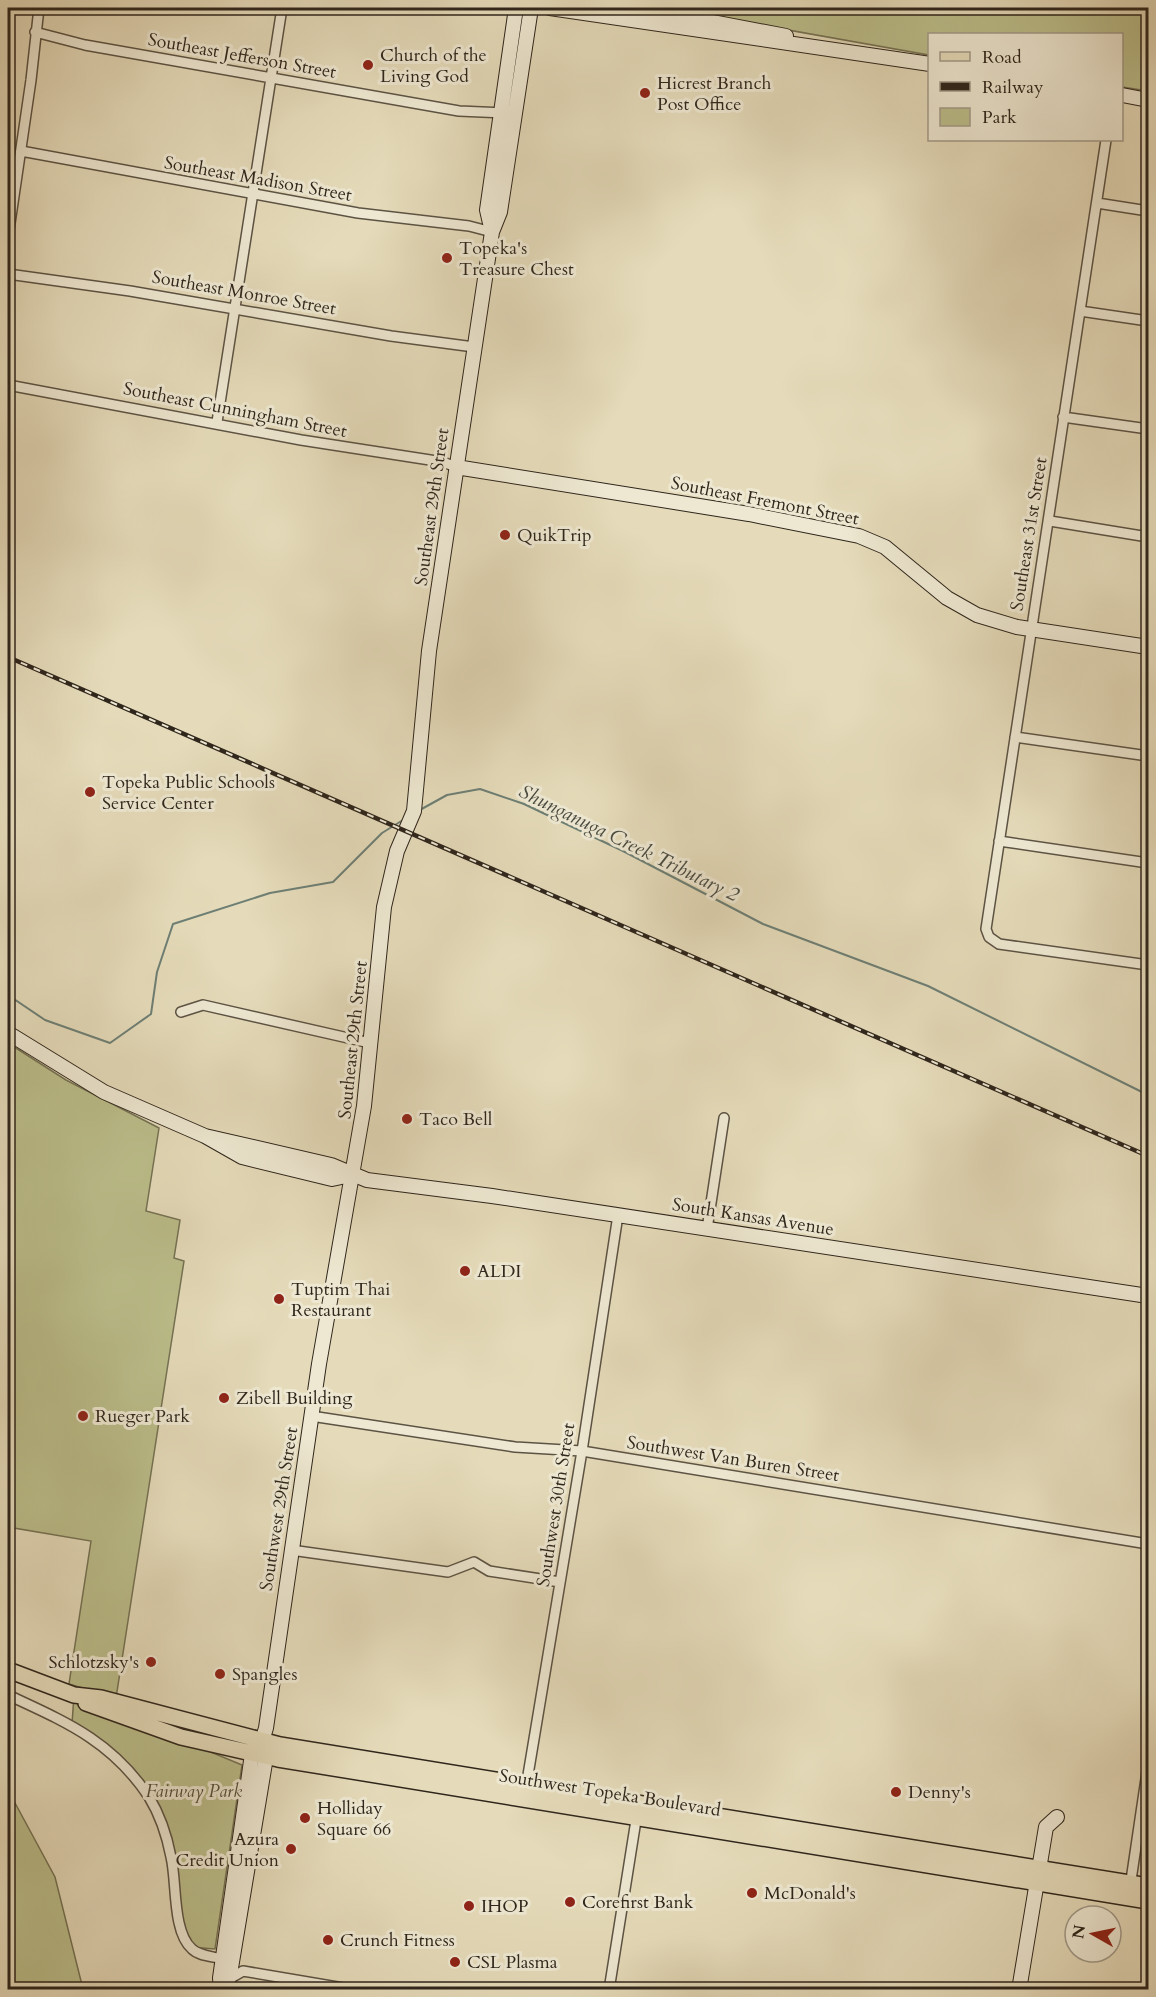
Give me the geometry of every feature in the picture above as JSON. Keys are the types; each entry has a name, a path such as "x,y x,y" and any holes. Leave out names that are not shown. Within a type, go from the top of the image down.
{"main road":[{"name":"Southeast 29th Street","path":"492,232 487,210 516,8"},
{"name":"Southeast 29th Street","path":"351,1175 364,1106 384,907 397,851 414,811 429,651 492,232 500,212 531,8"},
{"path":"550,8 766,41 799,42 928,64"},
{"path":"639,8 783,35 799,42"},
{"path":"1123,95 1149,100"},
{"name":"Southeast Fremont Street","path":"456,467 738,512 859,536 885,547 962,608 1002,624 1149,647"},
{"name":"South Kansas Avenue","path":"8,1033 113,1097 206,1136 331,1165 351,1175 439,1191 492,1196 1149,1296"},
{"name":"Southwest 29th Street","path":"225,1986 222,1959 262,1741 311,1416 351,1175"},
{"name":"Southwest Topeka Boulevard","path":"8,1670 74,1695 90,1705 166,1732 259,1756 526,1792 638,1810 1129,1891 1149,1901"},
{"name":"Southwest Topeka Boulevard","path":"74,1695 101,1698 262,1741 526,1792"},
{"name":"Southwest 29th Street","path":"225,1986 259,1756"},
{"path":"1019,1989 1046,1827 1057,1817"},
{"name":"Southwest Topeka Boulevard","path":"1129,1891 1149,1886"}],"street":[{"path":"8,237 39,8"},
{"path":"217,422 282,8"},
{"name":"Southeast Jefferson Street","path":"35,32 85,45 459,111 515,114"},
{"name":"Southeast 31st Street","path":"1106,141 987,933 999,944 1149,965"},
{"name":"Southeast Madison Street","path":"21,150 358,213 469,226 492,232"},
{"path":"1097,203 1149,211"},
{"name":"Southeast Monroe Street","path":"8,274 474,347"},
{"path":"1080,311 1149,321"},
{"name":"Southeast Cunningham Street","path":"8,385 217,422 301,440 443,462 456,467"},
{"path":"1063,417 1149,429"},
{"path":"1050,521 1149,537"},
{"path":"1015,737 1149,756"},
{"path":"999,841 1149,863"},
{"path":"182,1012 203,1005 370,1042"},
{"path":"707,1229 724,1118"},
{"name":"Southwest 30th Street","path":"526,1792 618,1215"},
{"name":"Southwest Van Buren Street","path":"311,1416 515,1447 582,1451 1149,1544"},
{"path":"291,1550 448,1572 474,1562 489,1571 560,1582"},
{"path":"8,1695 72,1724 95,1738 112,1752 143,1789 161,1820 167,1839 174,1875 177,1912 189,1947 199,1953 222,1959"},
{"path":"1129,1891 1149,1765"},
{"path":"609,1989 638,1810"},
{"path":"225,1986 243,1971 354,1989"}],"green space":[{"path":"664,8 1148,8 1148,91 1123,87 1123,33 928,33 928,55"},
{"name":"Rueger Park","path":"8,1043 66,1080 159,1128 146,1211 180,1220 174,1258 184,1261 116,1698 69,1684 91,1541 8,1527"},
{"name":"Fairway Park","path":"74,1695 242,1765 215,1949 189,1947 177,1912 172,1858 153,1804 112,1752 72,1724"},
{"path":"8,1790 55,1877 83,1989 8,1989"}],"waterway":[{"name":"Shunganuga Creek Tributary 2","path":"418,811 447,795 480,789 524,804 623,851 763,924 928,986 1148,1095"},
{"name":"Shunganuga Creek Tributary 2","path":"8,995 45,1020 110,1043 151,1014 157,972 173,924 270,893 333,882 382,833 403,820"}],"railway":[{"path":"8,657 1148,1156"}],"place":[{"name":"Church of the Living God","path":"368,65"},
{"name":"Hicrest Branch Post Office","path":"645,93"},
{"name":"Topeka's Treasure Chest","path":"447,258"},
{"name":"QuikTrip","path":"505,535"},
{"name":"Topeka Public Schools Service Center","path":"90,792"},
{"name":"Taco Bell","path":"407,1119"},
{"name":"ALDI","path":"465,1271"},
{"name":"Tuptim Thai Restaurant","path":"279,1299"},
{"name":"Zibell Building","path":"224,1398"},
{"name":"Rueger Park","path":"83,1416"},
{"name":"Schlotzsky's","path":"151,1662"},
{"name":"Spangles","path":"220,1674"},
{"name":"Denny's","path":"896,1792"},
{"name":"Holliday Square 66","path":"305,1818"},
{"name":"Azura Credit Union","path":"291,1849"},
{"name":"McDonald's","path":"752,1893"},
{"name":"Corefirst Bank","path":"570,1902"},
{"name":"IHOP","path":"469,1906"},
{"name":"Crunch Fitness","path":"328,1940"},
{"name":"CSL Plasma","path":"455,1962"}]}
